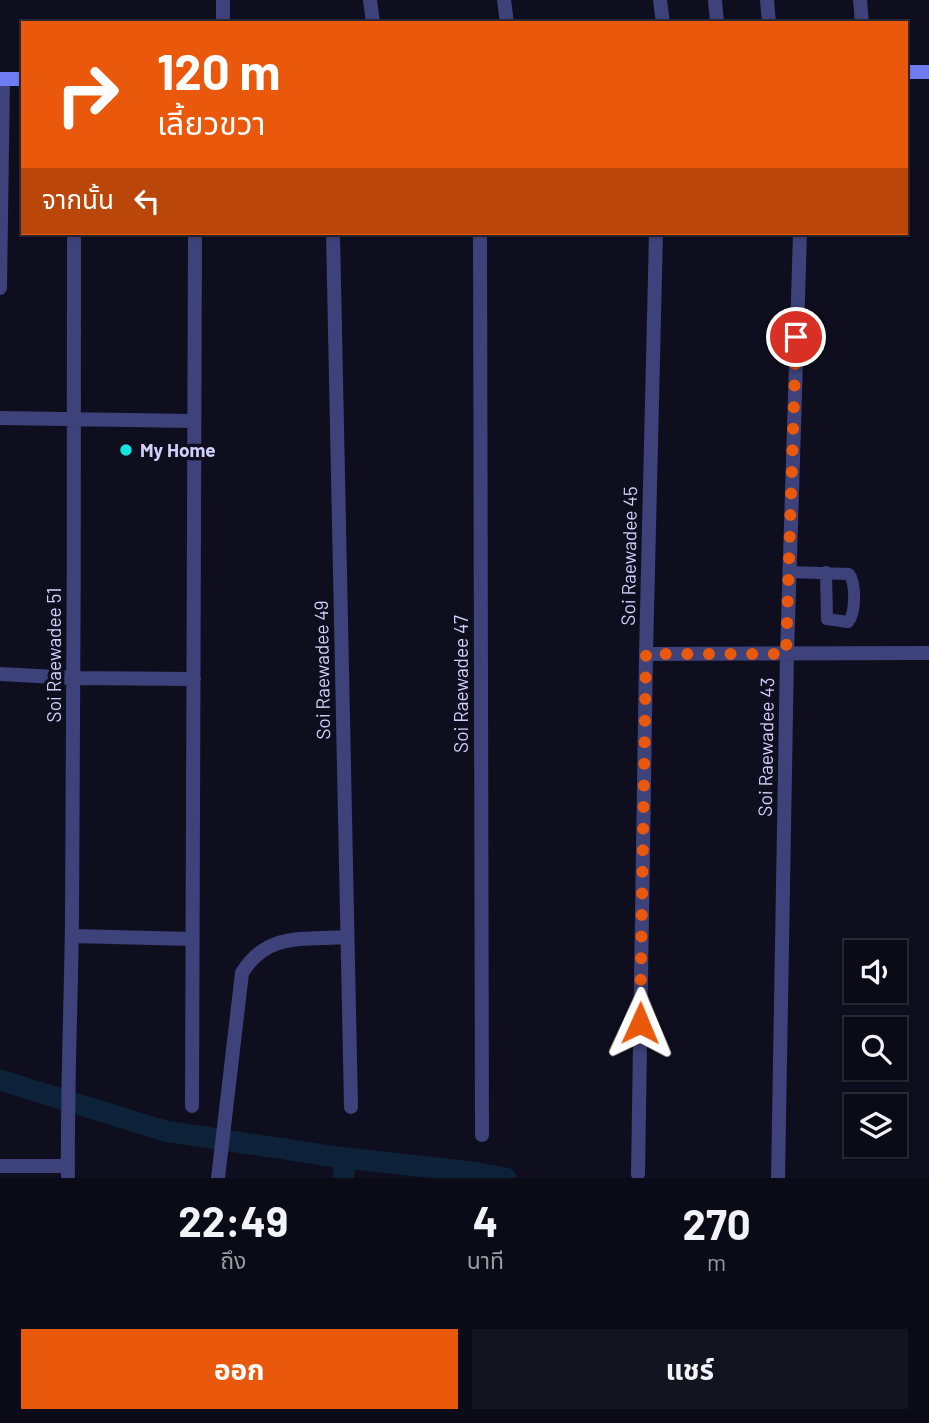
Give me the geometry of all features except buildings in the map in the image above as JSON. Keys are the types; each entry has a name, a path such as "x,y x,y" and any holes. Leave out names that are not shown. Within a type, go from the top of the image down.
{"street":[{"path":"223,0 223,21"},
{"path":"370,0 373,21"},
{"path":"504,0 507,21"},
{"path":"660,0 663,21"},
{"path":"715,0 718,21"},
{"path":"767,0 769,21"},
{"path":"860,0 862,21"},
{"path":"908,72 929,72"},
{"path":"0,288 2,79 21,79"},
{"name":"Soi Raewadee 51","path":"68,1172 66,1116 72,936 74,678 74,235"},
{"path":"192,1106 195,235"},
{"name":"Soi Raewadee 49","path":"333,235 351,1107"},
{"name":"Soi Raewadee 47","path":"480,235 482,1135"},
{"name":"Soi Raewadee 45","path":"638,1174 656,235"},
{"name":"Soi Raewadee 43","path":"778,1178 786,654 800,235"},
{"path":"0,418 193,421"},
{"path":"646,654 929,653"},
{"path":"0,674 194,679"},
{"path":"72,936 192,939"},
{"path":"218,1178 242,974 251,957 268,946 286,941 346,937"},
{"path":"0,1166 68,1172"}],"lane":[{"path":"789,572 826,572"}],"waterway":[{"path":"0,1080 165,1131 337,1157 506,1178"},
{"path":"337,1157 346,1158 343,1178"}],"place":[{"name":"My Home","path":"126,450"}],"route":[{"path":"640,1023 646,654 786,654 796,337"}]}
